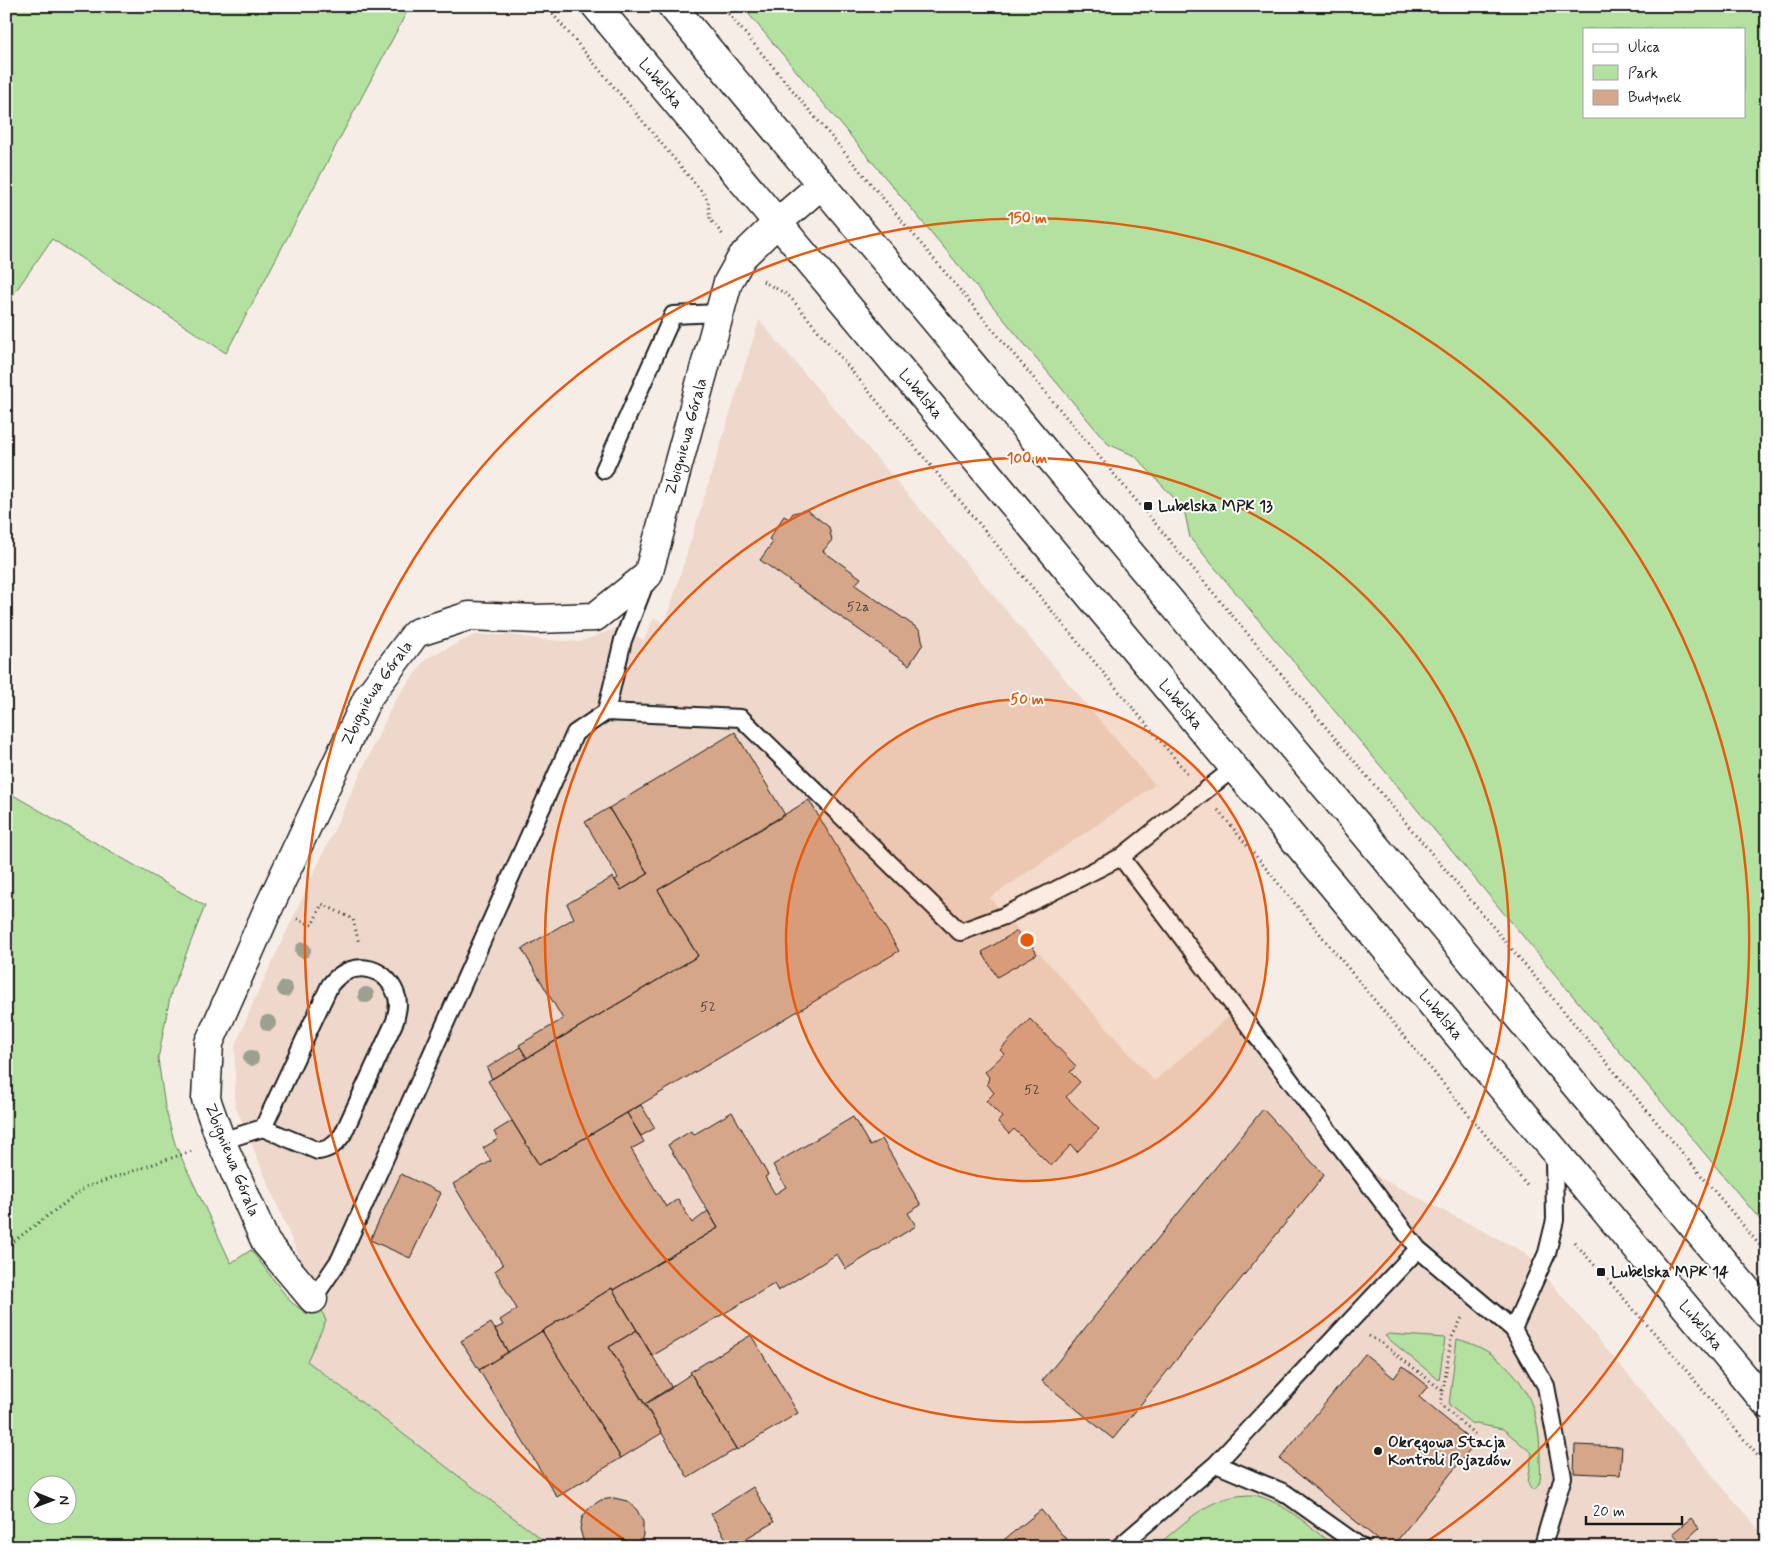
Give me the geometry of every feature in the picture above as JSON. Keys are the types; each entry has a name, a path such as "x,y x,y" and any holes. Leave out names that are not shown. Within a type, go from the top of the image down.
{"main road":[{"name":"Lubelska","path":"596,6 1767,1404"},
{"path":"672,6 1767,1314"},
{"name":"Zbigniewa Górala","path":"313,1299 266,1243 221,1141 206,1098 209,1043 269,907 368,697 416,633 469,616 536,619 595,617 648,574 728,282 742,257 777,223 822,184"}],"lane":[{"path":"604,470 673,315 719,313"},
{"path":"606,712 622,640 648,574"},
{"path":"313,1299 340,1259 575,733 606,712 741,718 960,932 1004,916 1121,857 1234,768"},
{"path":"1121,857 1418,1249 1513,1329 1546,1386 1563,1477 1546,1546"},
{"path":"221,1141 263,1128 318,1151 328,1150 335,1145 343,1134 395,1021 398,1007 396,994 388,981 377,972 364,968 350,968 338,974 330,985 263,1128"},
{"path":"1513,1329 1547,1253 1555,1220 1554,1158 1544,1137"},
{"path":"1119,1547 1216,1464 1418,1249"},
{"path":"1216,1464 1285,1493 1361,1547"}],"path":[{"path":"546,6 703,193 708,201 710,219 714,225 761,279 771,287 784,291 791,298 1204,792 1555,1220 1665,1345 1767,1467"},
{"path":"722,6 1767,1254"},
{"path":"269,907 312,925 322,904 353,919 364,968"},
{"path":"6,1247 86,1187 221,1141"},
{"path":"1474,1296 1452,1338 1441,1405 1477,1436"},
{"path":"1347,1325 1383,1344 1443,1391"}],"shaded area":[{"path":"759,320 1155,785 990,898 1154,1081 1230,1016 1355,1165 1526,1253 1767,1540 1767,1547 552,1547 307,1361 326,1321 235,1105 235,1047 254,1001 395,700 427,658 475,635 513,635 536,639 579,642 617,628 644,640 654,618 665,624"}],"green space":[{"path":"6,6 410,6 226,353 52,239 6,305"},
{"path":"742,6 1420,6 1431,13 1459,6 1767,6 1767,1228 1190,538 1184,509 1135,456 1108,444"},
{"path":"6,791 205,906 171,992 158,1059 165,1107 175,1144 231,1263 251,1250 290,1301 307,1314 321,1309 326,1321 307,1361 552,1547 6,1547"},
{"path":"1389,1334 1445,1338 1439,1380 1385,1336"},
{"path":"1457,1339 1478,1346 1495,1356 1521,1383 1530,1400 1536,1418 1539,1438 1540,1476 1538,1486 1535,1489 1531,1489 1528,1483 1532,1453 1503,1429 1471,1423 1449,1405"},
{"path":"1255,1495 1287,1510 1335,1547 1162,1547 1161,1542 1204,1509 1227,1498"}],"building":[{"path":"807,510 829,527 832,540 823,551 861,578 855,585 920,630 923,644 909,665 760,560 773,542 769,539 784,516 789,519 793,513"},
{"path":"735,732 785,815 658,890 698,956 527,1058 519,1045 563,1019 522,949 574,918 567,904 613,877 621,890 648,874 609,808"},
{"path":"809,800 899,951 539,1165 488,1081 698,956 658,890"},
{"path":"609,808 648,874 621,890 615,880 618,878 585,822"},
{"path":"1017,931 1021,939 1026,936 1037,954 997,977 982,952"},
{"path":"1030,1019 1076,1066 1070,1072 1080,1082 1066,1097 1099,1129 1077,1152 1071,1145 1051,1166 1014,1129 1009,1134 998,1122 1002,1117 986,1101 994,1093 987,1084 989,1077 985,1072 1004,1054 1000,1050"},
{"path":"520,1047 527,1058 492,1079 487,1068"},
{"path":"641,1105 655,1128 641,1136 627,1113"},
{"path":"1263,1109 1324,1175 1113,1439 1042,1381"},
{"path":"732,1112 768,1175 765,1177 775,1194 786,1187 773,1165 853,1117 870,1146 882,1139 921,1205 908,1213 916,1226 846,1269 837,1254 778,1291 774,1284 652,1356 613,1290 718,1228 668,1145 691,1131 693,1135"},
{"path":"627,1113 644,1142 631,1149 666,1207 678,1199 692,1223 708,1211 718,1228 613,1290 612,1288 508,1352 495,1329 503,1325 500,1320 517,1309 495,1271 503,1265 453,1184 491,1161 483,1148 498,1139 494,1132 512,1121 539,1165"},
{"path":"401,1174 441,1193 410,1258 370,1240"},
{"path":"612,1288 637,1330 609,1347 662,1433 621,1458 542,1331"},
{"path":"491,1323 508,1352 479,1370 461,1341"},
{"path":"637,1330 672,1388 645,1404 609,1347"},
{"path":"542,1331 621,1458 557,1497 479,1370"},
{"path":"751,1335 798,1413 737,1450 690,1372"},
{"name":"Okręgowa Stacja Kontroli Pojazdów","path":"1365,1354 1394,1378 1403,1366 1428,1386 1419,1397 1475,1443 1392,1547 1387,1547 1280,1459"},
{"path":"691,1374 736,1449 688,1478 645,1404"},
{"path":"1575,1445 1622,1447 1620,1475 1574,1473"},
{"path":"753,1487 774,1522 731,1547 711,1514"},
{"path":"614,1498 627,1501 637,1510 643,1522 643,1535 639,1547 585,1547 580,1529 582,1518 590,1507 601,1500"},
{"path":"1041,1510 1073,1547 995,1547"},
{"path":"1691,1518 1699,1528 1682,1544 1673,1533"}],"place":[{"name":"Lubelska MPK 13","path":"1148,506"},
{"name":"Lubelska MPK 14","path":"1601,1272"},
{"name":"Okręgowa Stacja Kontroli Pojazdów","path":"1378,1451"}]}
